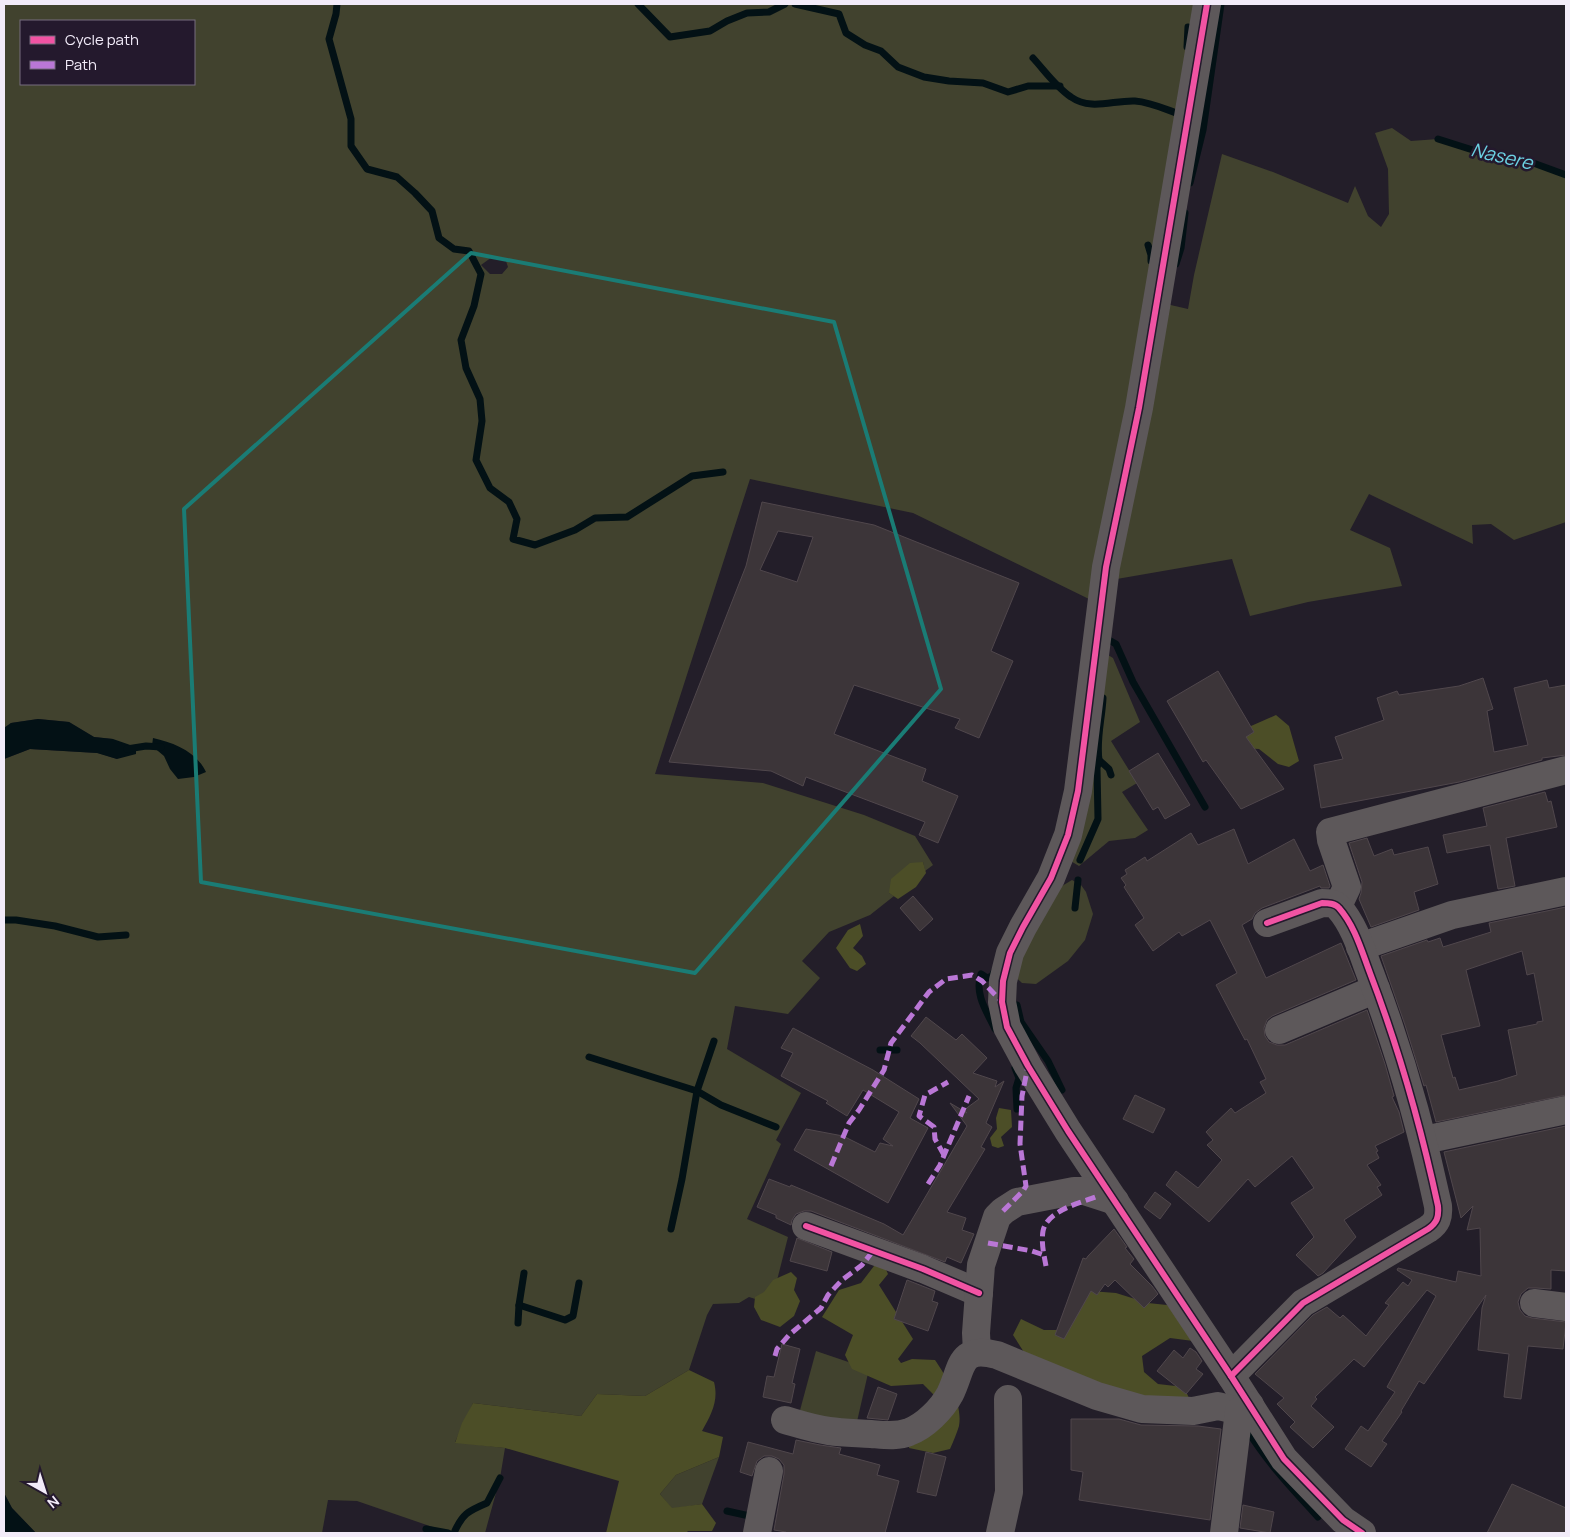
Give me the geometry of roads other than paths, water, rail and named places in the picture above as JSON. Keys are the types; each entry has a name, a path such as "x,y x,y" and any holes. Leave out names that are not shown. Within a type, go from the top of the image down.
{"street":[{"path":"1207,4 1139,408 1106,567 1078,791 1068,835 1051,878 1010,953 1002,981 1002,1002 1007,1027 1028,1066 1231,1376 1244,1408 1284,1459 1343,1520 1362,1533"},
{"path":"1338,906 1347,887 1330,832 1566,770"},
{"path":"1360,947 1452,915 1566,891"},
{"path":"1231,1376 1303,1303 1434,1225 1438,1218 1438,1206 1424,1140 1390,1024 1351,924 1338,906 1322,902 1267,923"},
{"path":"1279,1030 1376,989"},
{"path":"1424,1140 1566,1110"},
{"path":"977,1352 976,1333 981,1265 997,1217 1016,1202 1074,1191 1084,1191 1115,1201"},
{"path":"806,1226 923,1269 979,1293"},
{"path":"1534,1303 1566,1307"},
{"path":"785,1420 829,1431 898,1435 910,1432 938,1411 950,1394 961,1365 969,1355 983,1351 997,1354 1097,1396 1142,1409 1193,1411 1218,1406 1244,1408"},
{"path":"1000,1533 1009,1492 1008,1398"},
{"path":"1224,1533 1244,1408"},
{"path":"757,1533 769,1471"}],"waterway":[{"path":"337,4 329,39 351,119 351,146 367,169 397,177 415,193 432,211 439,238 454,249 469,251 481,274 474,306 461,340 466,368 480,399 482,421 476,460 490,488 509,502 517,519 513,539 535,545 575,530 595,518 627,517 692,476 723,472"},
{"path":"638,4 670,37 710,31 727,21 747,13 769,12 785,4"},
{"path":"795,4 839,14 846,33 865,45 881,51 898,67 924,77 983,83 1008,92 1028,86 1060,86"},
{"path":"1190,183 1203,130 1221,4"},
{"path":"1187,47 1188,27"},
{"path":"1033,58 1060,89 1079,101 1094,104 1135,101 1179,114"},
{"name":"Nasere","path":"1438,139 1498,158 1525,160 1566,175"},
{"path":"1176,264 1181,248 1185,213"},
{"path":"1148,245 1151,261"},
{"path":"1107,639 1116,644 1133,682 1205,807"},
{"path":"1103,698 1098,752 1099,760 1109,769 1111,775"},
{"path":"127,749 146,746 161,747"},
{"path":"1080,860 1098,819 1097,768 1099,760"},
{"path":"1075,908 1078,880"},
{"path":"4,920 55,926 98,937 126,935"},
{"path":"995,970 992,976 987,978 981,974 979,981 982,1003 995,1029"},
{"path":"1017,1005 1021,1022 1048,1061 1062,1090"},
{"path":"671,1229 682,1179 697,1091 714,1041"},
{"path":"880,1050 897,1050"},
{"path":"589,1057 697,1091 721,1105 776,1127"},
{"path":"1015,1068 1019,1078 1016,1088 1017,1109"},
{"path":"518,1323 524,1273"},
{"path":"519,1305 565,1320 573,1316 579,1283"},
{"path":"1246,1428 1271,1463 1318,1517"},
{"path":"454,1533 466,1514 487,1503 500,1478"},
{"path":"727,1511 754,1517"},
{"path":"426,1529 448,1533"}]}
